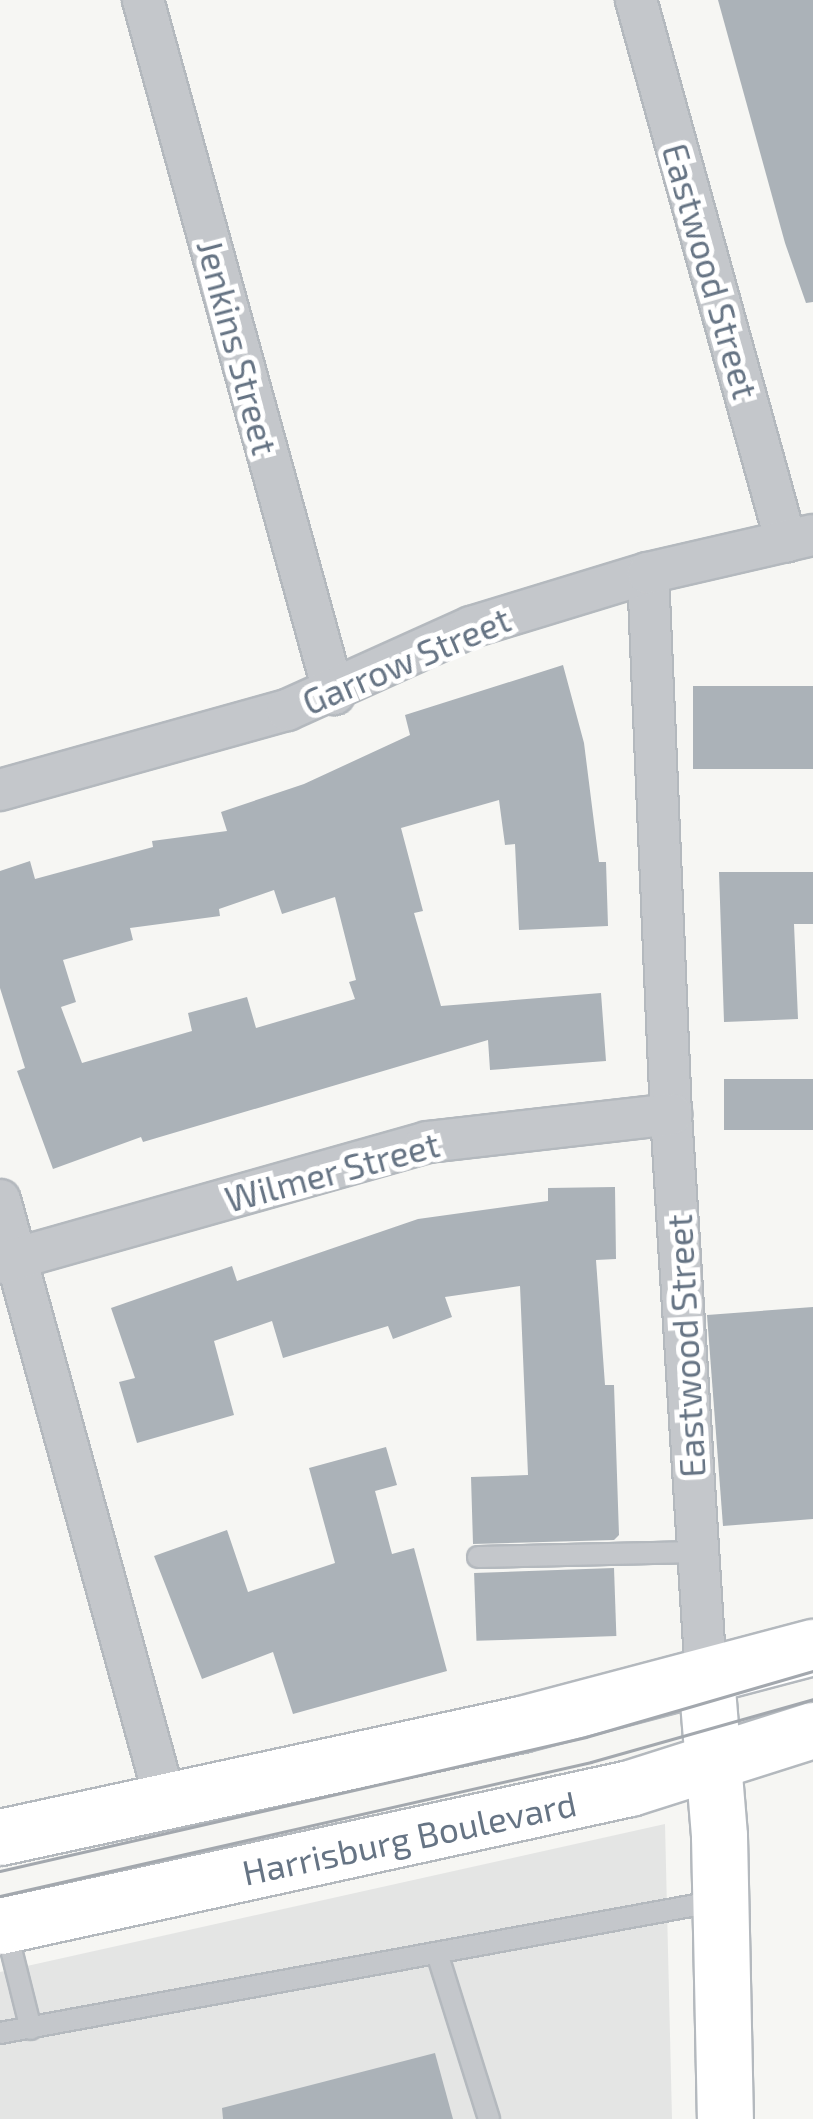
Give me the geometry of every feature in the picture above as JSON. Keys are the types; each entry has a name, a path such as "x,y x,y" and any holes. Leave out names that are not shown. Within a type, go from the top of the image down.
{"main road":[{"path":"0,1837 521,1724 813,1647"},
{"name":"Eastwood Street","path":"706,1678 720,1901 725,2119"},
{"name":"Harrisburg Boulevard","path":"2,1925 556,1806 713,1764 813,1730"}],"street":[{"name":"Jenkins Street","path":"143,0 334,694"},
{"name":"Eastwood Street","path":"636,0 800,539"},
{"name":"Garrow Street","path":"0,790 334,694 471,627 648,573 800,539"},
{"name":"Eastwood Street","path":"648,573 671,1114 706,1678"},
{"name":"Wilmer Street","path":"8,1261 427,1142 671,1114"},
{"path":"0,1200 8,1261 164,1799"}],"lane":[{"path":"478,1557 697,1552"},
{"path":"0,2033 720,1901"},
{"path":"2,1925 31,2029"},
{"path":"437,1953 488,2119"}],"shaded area":[{"path":"665,1824 672,2119 0,2119 0,1972"}],"building":[{"path":"718,0 813,0 813,302 806,303 785,243"},
{"path":"563,665 584,743 599,862 606,862 608,926 519,930 515,844 505,845 499,800 401,828 423,911 414,913 441,1006 601,993 606,1061 490,1070 488,1040 143,1142 141,1137 53,1169 17,1071 25,1068 0,988 0,871 30,861 35,879 153,847 152,841 227,831 221,812 304,784 410,735 405,715","holes":["274,890 282,914 335,897 356,980 349,982 355,999 256,1028 247,997 188,1013 192,1031 82,1063 61,1007 76,1002 63,960 133,940 130,928 220,916 219,909"]},
{"path":"693,686 813,686 813,769 693,769"},
{"path":"719,872 813,872 813,924 794,924 798,1019 724,1022"},
{"path":"724,1079 813,1079 813,1130 724,1130"},
{"path":"615,1187 616,1259 596,1260 605,1385 614,1385 619,1535 614,1540 473,1544 471,1477 528,1475 520,1286 445,1297 452,1317 393,1339 388,1326 283,1358 272,1321 214,1341 234,1415 137,1443 119,1382 135,1378 111,1308 232,1266 237,1281 418,1219 548,1201 548,1188"},
{"path":"813,1307 813,1519 723,1526 707,1315"},
{"path":"386,1447 397,1485 375,1491 392,1554 414,1548 447,1671 293,1714 273,1652 202,1679 154,1556 227,1530 248,1592 335,1563 309,1468"},
{"path":"614,1568 616,1636 476,1641 474,1573"},
{"path":"435,2053 453,2119 223,2119 222,2108"}],"tram line":[{"path":"0,1871 586,1737 813,1671"},
{"path":"0,1896 591,1762 813,1699"}]}
